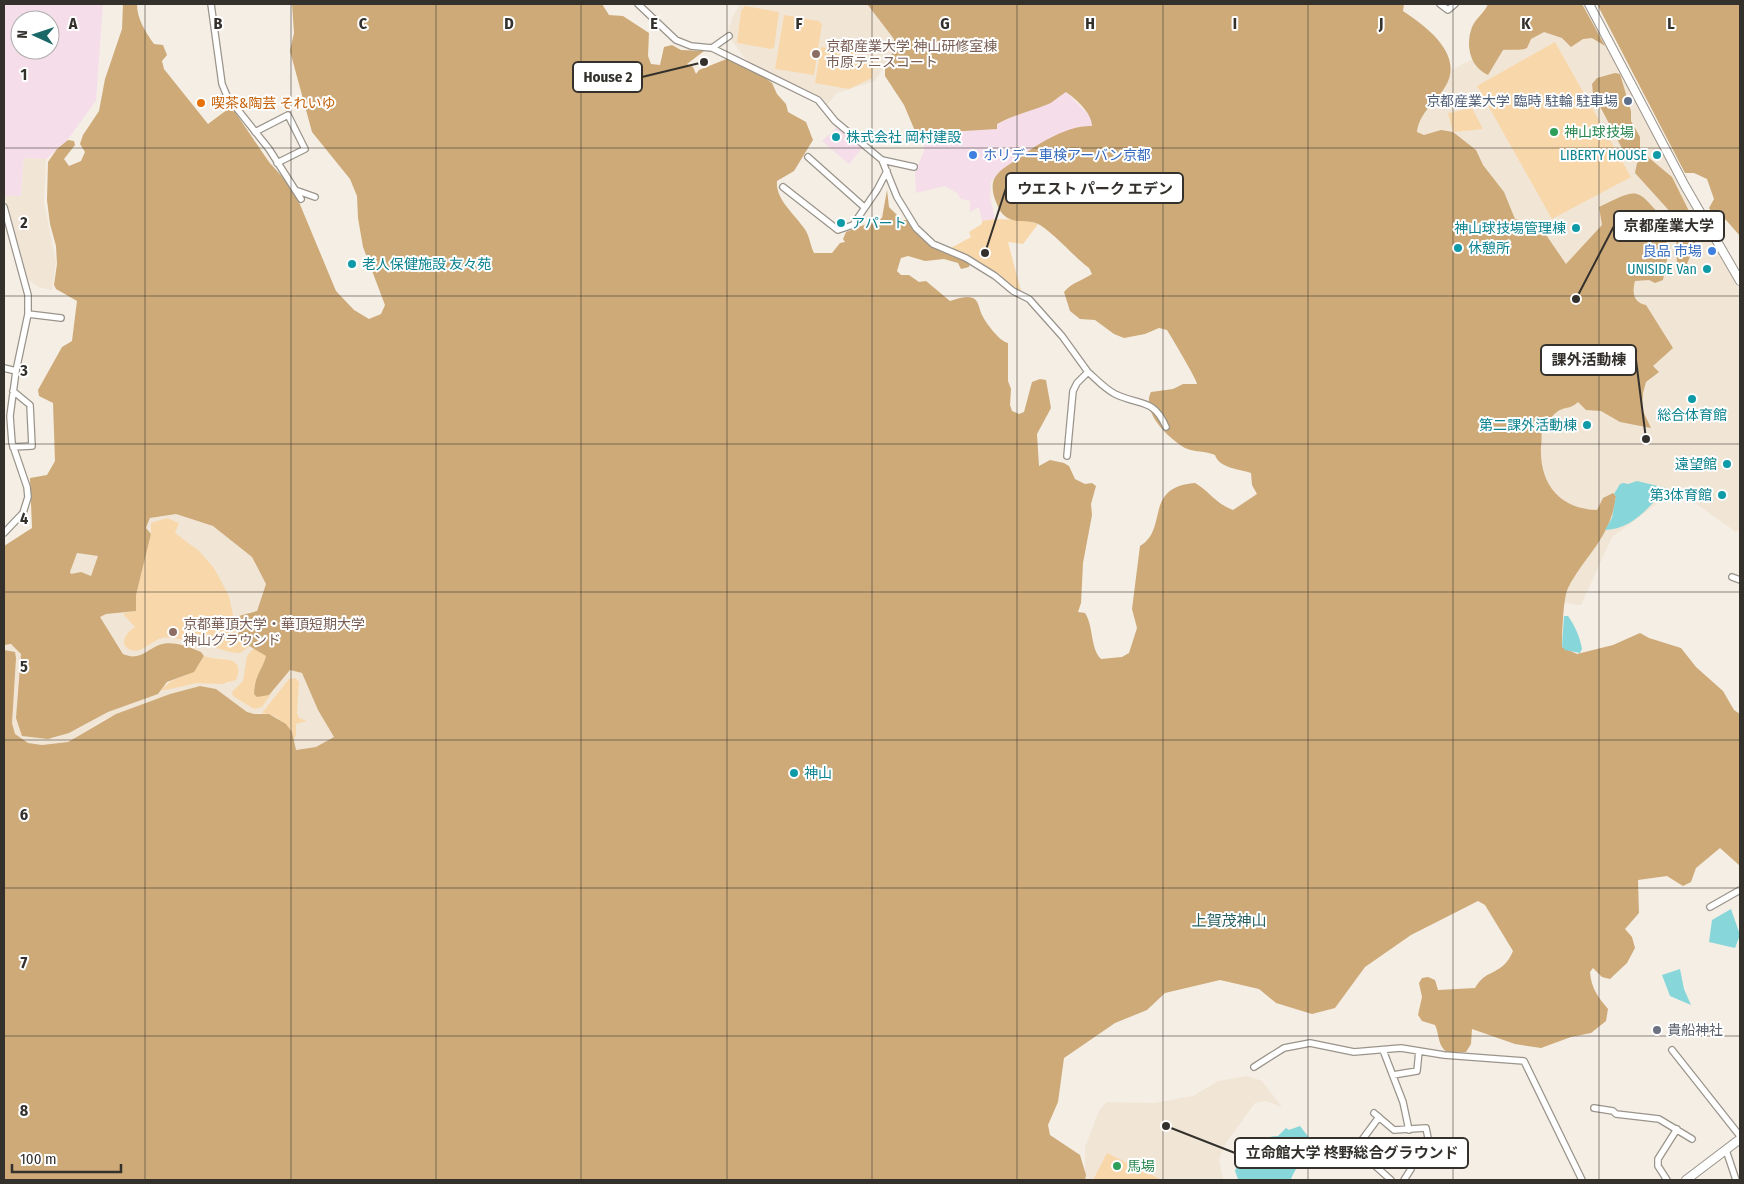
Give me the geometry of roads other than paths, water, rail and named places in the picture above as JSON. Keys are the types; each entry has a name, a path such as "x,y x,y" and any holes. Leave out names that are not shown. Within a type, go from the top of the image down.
{"street":[{"path":"211,4 222,84 227,96 269,149 298,191 301,199"},
{"path":"638,4 651,13 676,40 691,46 712,48 818,100 835,121 882,160 897,196 916,228 933,244 966,258 995,276 1013,291 1029,299 1062,336 1088,372 1113,393 1153,406 1160,413 1166,427"},
{"path":"1440,4 1448,10 1455,4"},
{"path":"1589,4 1685,186 1740,281"},
{"path":"712,48 729,36"},
{"path":"254,132 288,115 305,149 278,163"},
{"path":"808,157 864,207"},
{"path":"882,160 914,167"},
{"path":"783,187 838,230 852,225 877,190 887,171"},
{"path":"298,191 315,197"},
{"path":"4,207 26,284 28,314 16,371 10,416 13,447 27,487 28,497 23,513 4,533"},
{"path":"28,314 61,318"},
{"path":"4,368 16,371"},
{"path":"1067,456 1073,391 1077,383 1088,372"},
{"path":"13,392 30,405 32,446 13,447"},
{"path":"1732,577 1740,580"},
{"path":"1710,907 1740,890"},
{"path":"1254,1067 1284,1048 1310,1043 1354,1052 1401,1048 1524,1061 1582,1180"},
{"path":"1383,1050 1403,1102 1409,1130"},
{"path":"1672,1050 1740,1138 1686,1180"},
{"path":"1393,1075 1417,1071 1418,1051"},
{"path":"1594,1108 1612,1111 1616,1114 1659,1119 1692,1139"},
{"path":"1374,1113 1394,1130 1426,1128 1432,1157"},
{"path":"1380,1118 1362,1140 1372,1163 1391,1180"},
{"path":"1667,1180 1658,1166 1658,1159 1677,1129"},
{"path":"1726,1150 1736,1180"},
{"path":"1404,1180 1411,1169"}],"water":[{"path":"1637,481 1666,488 1640,516 1624,526 1605,530 1612,518 1616,496 1614,494 1620,484"},
{"path":"1564,616 1568,616 1577,632 1582,649 1580,653 1565,650 1562,646"},
{"path":"1731,909 1740,935 1735,948 1709,942 1712,920"},
{"path":"1680,969 1684,989 1691,1005 1670,996 1662,975"},
{"path":"1300,1126 1320,1152 1315,1153 1302,1162 1291,1180 1238,1179 1235,1171 1240,1158 1250,1156 1259,1138 1278,1136 1286,1128 1289,1130"}],"place":[{"name":"京都産業大学 神山研修室棟 市原テニスコート","path":"816,54"},
{"name":"House 2","path":"704,62"},
{"name":"京都産業大学 臨時 駐輪 駐車場","path":"1628,101"},
{"name":"喫茶&陶芸 それいゆ","path":"201,103"},
{"name":"神山球技場","path":"1554,132"},
{"name":"株式会社 岡村建設","path":"836,137"},
{"name":"ホリデー車検アーバン京都","path":"973,155"},
{"name":"LIBERTY HOUSE","path":"1657,155"},
{"name":"アパート","path":"841,223"},
{"name":"神山球技場管理棟","path":"1576,228"},
{"name":"休憩所","path":"1458,248"},
{"name":"良品 市場","path":"1712,251"},
{"name":"ウエスト パーク エデン","path":"985,253"},
{"name":"老人保健施設 友々苑","path":"352,264"},
{"name":"UNISIDE Van","path":"1707,269"},
{"name":"京都産業大学","path":"1576,299"},
{"name":"総合体育館","path":"1692,399"},
{"name":"第二課外活動棟","path":"1587,425"},
{"name":"課外活動棟","path":"1646,439"},
{"name":"遠望館","path":"1727,464"},
{"name":"第3体育館","path":"1722,495"},
{"name":"京都華頂大学・華頂短期大学 神山グラウンド","path":"173,632"},
{"name":"神山","path":"794,773"},
{"name":"貴船神社","path":"1657,1030"},
{"name":"立命館大学 柊野総合グラウンド","path":"1166,1126"},
{"name":"馬場","path":"1117,1166"}],"district":[{"name":"上賀茂神山","path":"1229,921"}]}
